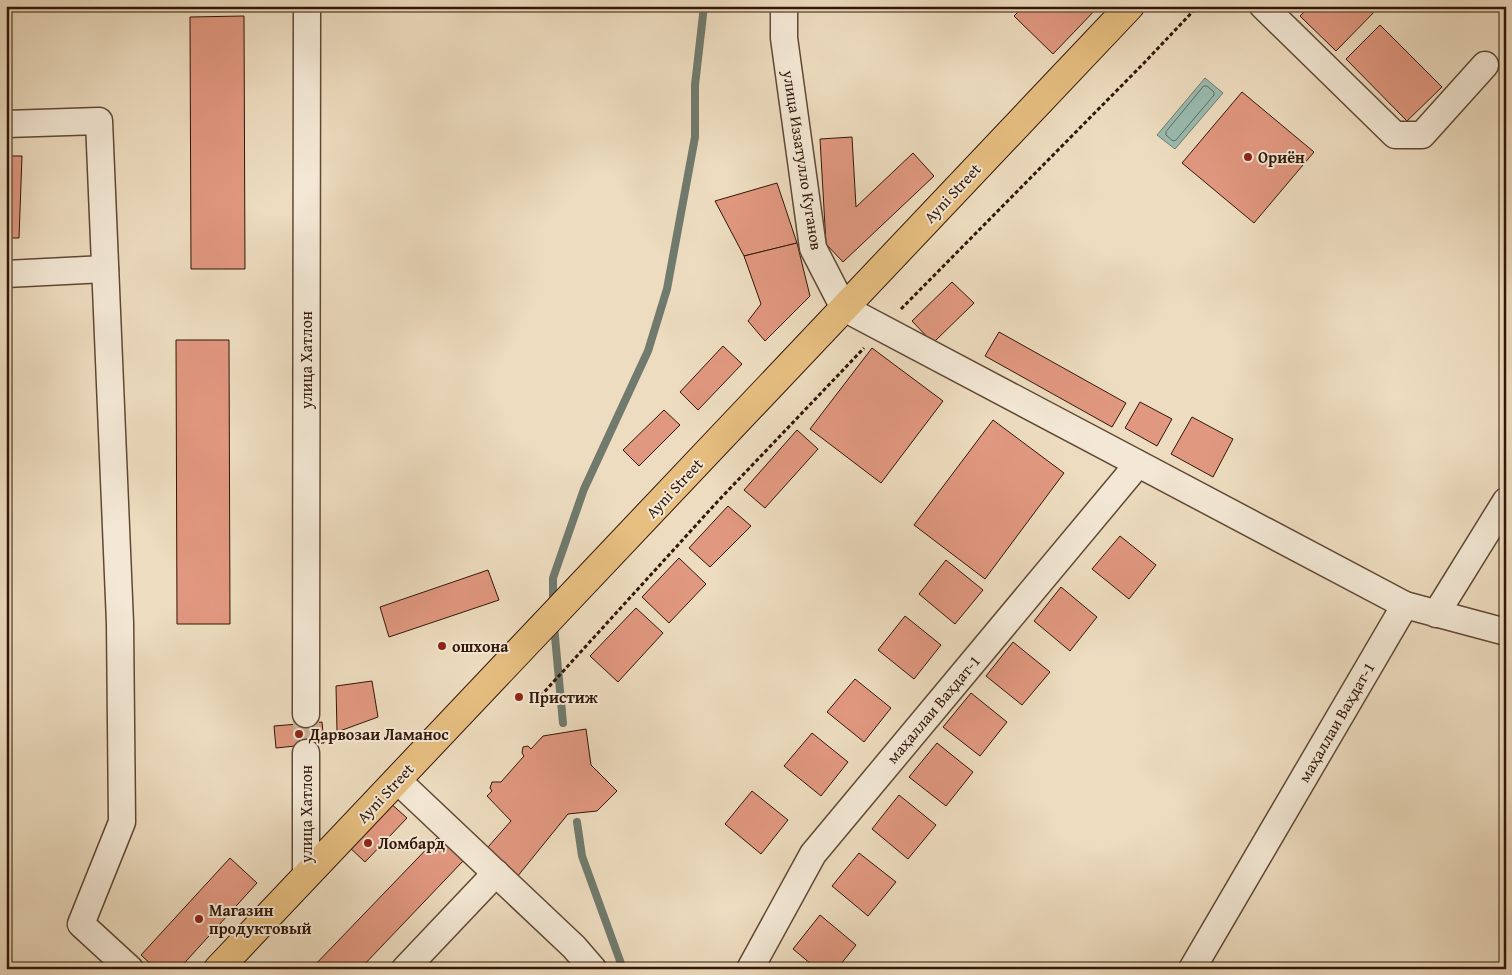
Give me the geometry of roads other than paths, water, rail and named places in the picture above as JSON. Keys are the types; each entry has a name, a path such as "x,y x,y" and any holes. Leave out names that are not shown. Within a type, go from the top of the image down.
{"main road":[{"name":"Ayni Street","path":"218,969 1130,6"}],"street":[{"name":"улица Хатлон","path":"306,714 307,6"},
{"name":"улица Иззатулло Куганов","path":"784,6 784,38 813,248 844,308"},
{"path":"1263,6 1395,135 1422,135 1485,64"},
{"path":"6,124 99,121 120,624 122,822 81,924 130,969"},
{"path":"6,274 105,269"},
{"path":"844,308 1405,605 1506,632"},
{"name":"маҳаллаи Ваҳдат-1","path":"750,969 812,854 1138,464"},
{"path":"1436,614 1506,501"},
{"name":"маҳаллаи Ваҳдат-1","path":"1192,969 1405,605"},
{"name":"улица Хатлон","path":"306,753 306,876"},
{"path":"397,780 574,947 593,969"},
{"path":"406,969 496,873"}],"water":[{"path":"1205,78 1223,93 1175,149 1157,135"}],"waterway":[{"path":"553,604 553,578 584,489 648,351 667,289 695,137 695,85 704,6"},
{"path":"554,626 563,723"},
{"path":"577,822 582,856 623,969"}],"tunnel":[{"path":"306,714 306,753"}],"place":[{"name":"Ориён","path":"1248,157"},
{"name":"ошхона","path":"442,646"},
{"name":"Пристиж","path":"519,697"},
{"name":"Дарвозаи Ламанос","path":"299,734"},
{"name":"Ломбард","path":"368,843"},
{"name":"Магазин продуктовый","path":"199,919"}]}
